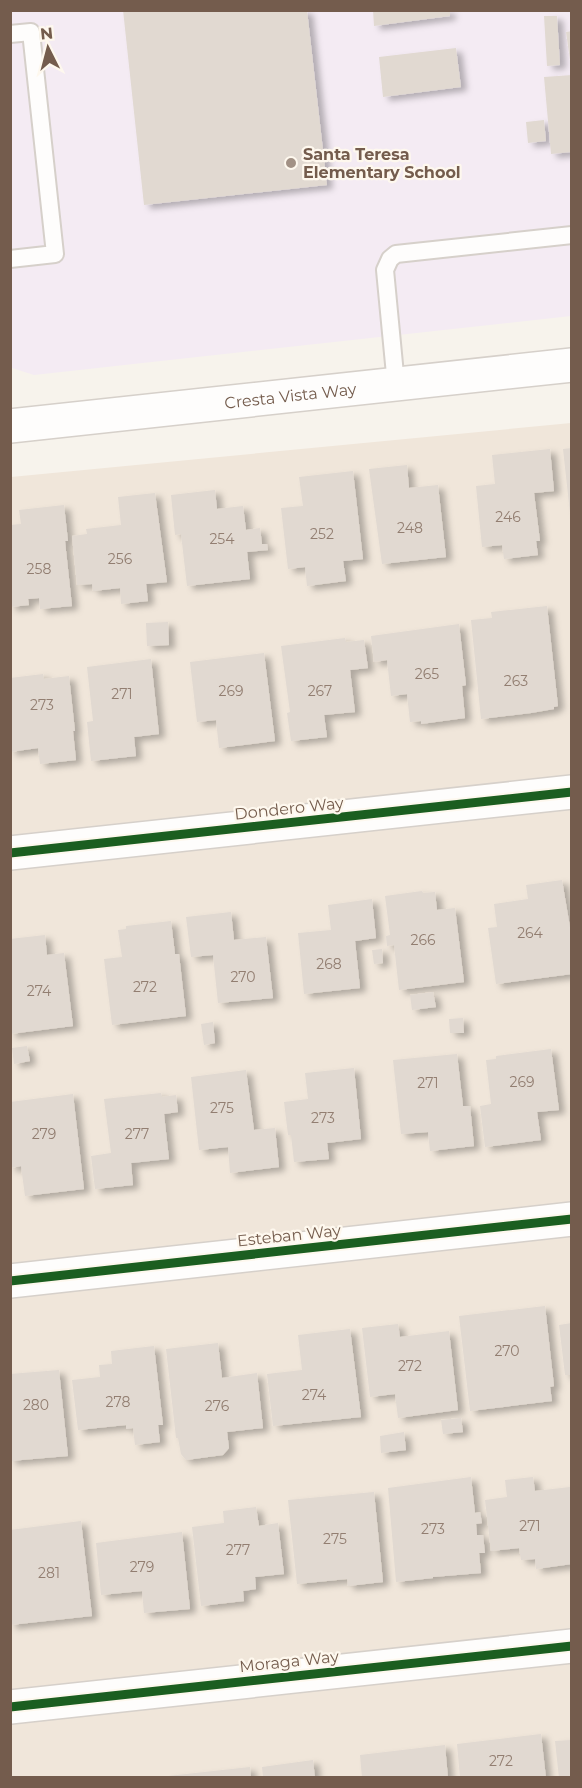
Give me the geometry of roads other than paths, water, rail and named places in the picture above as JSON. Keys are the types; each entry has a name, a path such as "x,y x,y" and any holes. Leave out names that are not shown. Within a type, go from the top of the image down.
{"street":[{"name":"Cresta Vista Way","path":"10,426 572,365"},
{"name":"Dondero Way","path":"10,854 572,792"},
{"name":"Esteban Way","path":"10,1281 572,1219"},
{"name":"Moraga Way","path":"10,1707 572,1646"}],"lane":[{"path":"10,34 31,32 55,254 10,259"},
{"path":"396,385 385,270 390,259 396,254 572,235"}],"place":[{"name":"Santa Teresa Elementary School","path":"291,163"}]}
